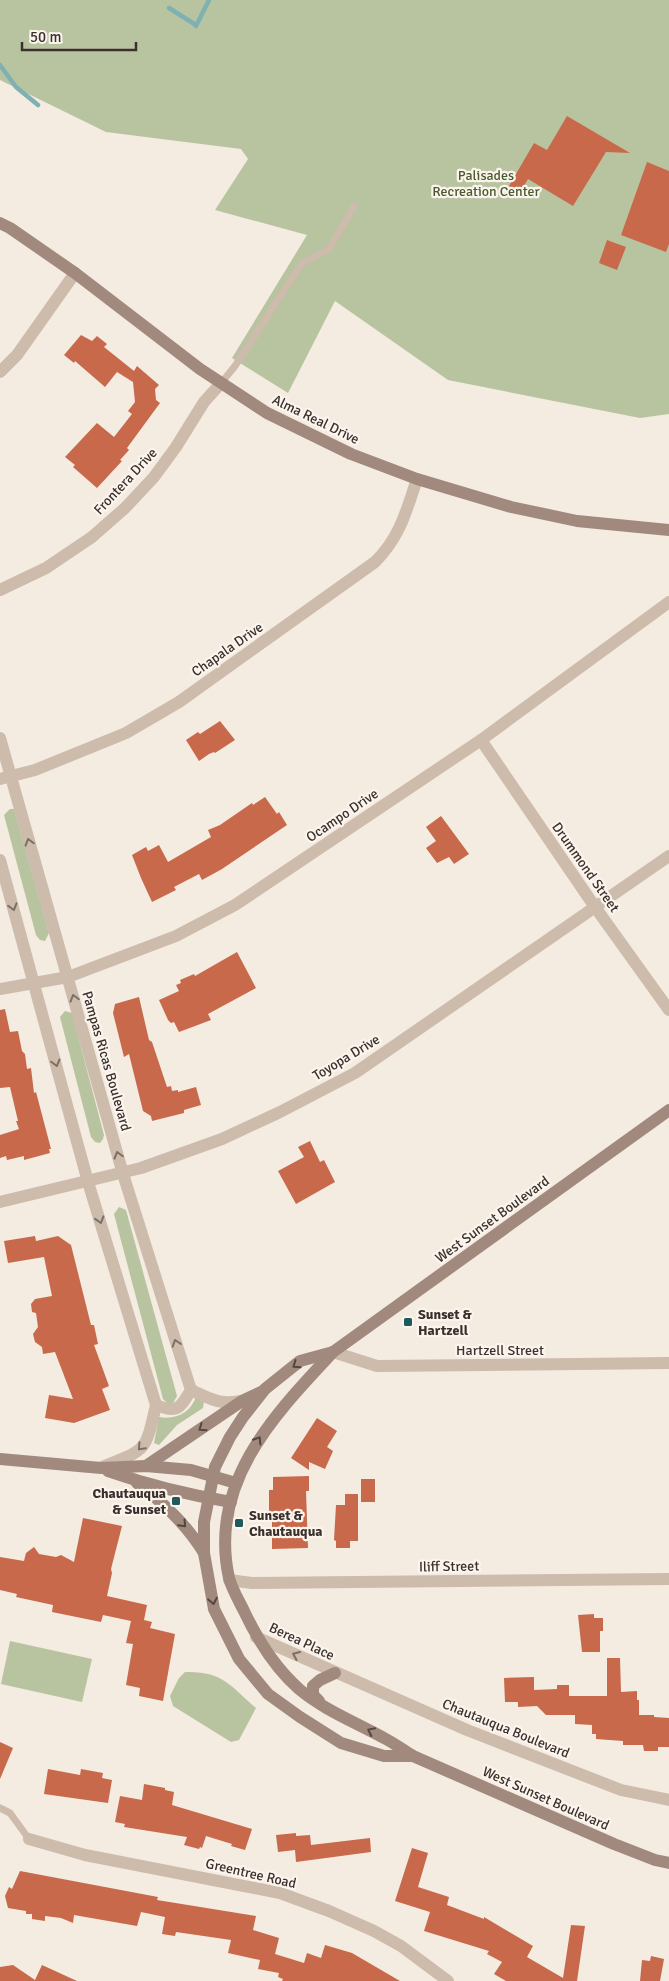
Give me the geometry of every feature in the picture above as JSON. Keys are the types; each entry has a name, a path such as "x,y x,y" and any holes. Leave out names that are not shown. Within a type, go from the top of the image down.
{"main road":[{"name":"Alma Real Drive","path":"0,223 75,273 200,369 267,413 351,454 417,479 511,507 577,522 669,530"},
{"name":"West Sunset Boulevard","path":"669,1110 333,1352 292,1396 258,1438 236,1483 227,1521 225,1547 229,1580 256,1637 271,1660 299,1689 332,1712 384,1738 413,1756 614,1844 655,1860 669,1863"},
{"name":"West Sunset Boulevard","path":"333,1352 300,1361 265,1389 243,1416 215,1467 204,1522 204,1553 214,1609 239,1659 268,1694 300,1717 342,1743 384,1756 413,1756"},
{"path":"146,1466 242,1401 265,1389"},
{"path":"0,1459 100,1468 146,1466 191,1470 212,1478 236,1483"},
{"path":"100,1468 134,1480 231,1502"},
{"path":"134,1480 164,1503 193,1535 204,1553"},
{"path":"332,1712 313,1696 313,1686 320,1680 336,1673"}],"street":[{"path":"0,372 16,356 75,273"},
{"name":"Frontera Drive","path":"0,590 46,568 92,537 125,508 154,477 176,447 204,402 222,382"},
{"name":"Chapala Drive","path":"5,778 36,770 126,733 179,702 375,562 386,552 399,531 417,479"},
{"name":"Ocampo Drive","path":"0,989 68,977 176,936 234,905 481,740 669,602"},
{"name":"Pampas Ricas Boulevard","path":"0,738 5,778 68,977 123,1174 191,1390"},
{"name":"Drummond Street","path":"481,740 669,1010"},
{"name":"Toyopa Drive","path":"0,1202 123,1174 222,1139 280,1112 355,1072 669,856"},
{"path":"0,860 88,1182 156,1405 152,1428 144,1445 137,1453 100,1468"},
{"name":"Hartzell Street","path":"333,1352 377,1366 669,1363"},
{"path":"156,1405 168,1410 176,1410 182,1405 191,1390 222,1402 242,1401"},
{"name":"Iliff Street","path":"229,1580 262,1583 669,1579"},
{"name":"Berea Place","path":"256,1637 336,1673"},
{"name":"Chautauqua Boulevard","path":"336,1673 450,1723 621,1790 669,1800"},
{"name":"Greentree Road","path":"29,1840 85,1855 280,1893 329,1911 374,1931 401,1946 448,1981"}],"lane":[{"path":"222,382 235,366 302,263 329,249 354,206"},
{"path":"0,1808 10,1812 29,1840"}],"green space":[{"name":"Palisades Recreation Center","path":"0,0 669,0 669,414 640,418 448,380 335,301 288,393 232,358 307,235 215,210 248,159 241,149 106,132 0,80"},
{"path":"10,809 14,809 49,933 45,941 40,940 36,935 4,815"},
{"path":"65,1011 72,1013 104,1135 100,1143 95,1142 91,1137 60,1017"},
{"path":"119,1207 126,1210 177,1396 172,1405 163,1399 114,1214"},
{"path":"196,1397 204,1401 203,1408 177,1425 159,1445 154,1443 159,1417 165,1418 182,1414 190,1407"},
{"path":"10,1641 92,1659 82,1702 1,1684"},
{"path":"185,1672 208,1674 225,1681 256,1708 239,1740 231,1742 173,1706 170,1696 179,1678"}],"building":[{"path":"567,116 630,153 606,152 573,206 528,179 520,193 509,186 534,143 547,150"},
{"path":"647,162 669,171 669,244 666,252 621,235"},
{"path":"607,240 626,247 617,270 599,263"},
{"path":"81,335 92,341 97,336 107,344 104,347 134,371 137,366 159,385 155,389 156,400 160,403 127,448 129,450 120,460 122,461 97,488 73,467 75,465 65,457 97,423 114,437 132,414 128,411 135,402 133,382 117,372 105,387 75,361 74,363 64,355"},
{"path":"220,721 235,740 199,761 186,740 198,732 200,734"},
{"path":"265,797 277,814 279,812 287,825 222,869 202,880 199,874 174,887 176,890 152,902 132,855 146,847 148,851 159,845 168,862 211,837 208,830 220,825 252,803 253,805"},
{"path":"441,816 469,854 454,864 449,857 437,863 426,848 436,841 426,827"},
{"path":"237,952 256,988 208,1014 211,1020 179,1032 174,1022 171,1023 168,1020 159,1000 179,991 176,985 181,983 180,980 194,974 195,976"},
{"path":"139,997 149,1040 152,1042 167,1087 171,1086 172,1091 178,1090 178,1092 196,1087 201,1105 184,1110 184,1113 152,1121 151,1116 143,1111 129,1054 124,1057 113,1013 115,1004"},
{"path":"5,1009 10,1032 18,1031 22,1051 25,1054 27,1069 31,1068 34,1093 36,1092 51,1149 49,1149 50,1153 24,1160 24,1156 7,1160 6,1156 0,1158 0,1135 19,1129 10,1087 0,1088 0,1010"},
{"path":"310,1141 320,1162 324,1160 335,1182 296,1204 278,1171 304,1157 298,1147"},
{"path":"35,1236 36,1241 58,1236 71,1245 91,1325 94,1325 98,1344 94,1345 109,1386 102,1389 110,1410 74,1423 45,1418 49,1395 73,1399 55,1352 43,1354 42,1347 35,1342 33,1334 38,1327 36,1313 32,1312 31,1304 35,1299 52,1296 44,1257 8,1263 4,1241"},
{"path":"317,1418 337,1431 327,1447 333,1451 325,1469 309,1462 309,1470 291,1458"},
{"path":"309,1476 309,1491 306,1491 308,1548 272,1549 272,1516 269,1516 269,1490 273,1490 273,1477"},
{"path":"361,1479 375,1479 375,1502 361,1502"},
{"path":"345,1494 358,1494 358,1541 350,1541 350,1548 336,1548 336,1541 334,1540 336,1505 345,1505"},
{"path":"83,1518 122,1526 111,1569 112,1573 107,1596 147,1605 144,1620 152,1622 150,1628 175,1634 163,1701 139,1696 140,1688 126,1685 133,1644 126,1643 131,1621 103,1615 101,1622 52,1612 53,1605 16,1597 17,1594 0,1590 0,1557 24,1561 26,1553 34,1547 39,1554 56,1557 61,1555 74,1562"},
{"path":"594,1614 594,1618 603,1618 603,1631 600,1631 600,1652 582,1652 578,1615"},
{"path":"607,1658 620,1658 621,1692 637,1691 639,1715 669,1718 669,1747 658,1747 658,1751 644,1751 643,1745 623,1745 623,1741 596,1739 596,1734 592,1734 592,1725 575,1724 575,1715 546,1715 537,1706 518,1707 518,1702 505,1702 504,1678 534,1677 534,1690 557,1689 557,1685 569,1685 569,1696 607,1696"},
{"path":"0,1742 13,1748 0,1779"},
{"path":"48,1769 80,1775 81,1769 103,1773 102,1778 112,1780 108,1803 44,1794"},
{"path":"144,1784 165,1788 165,1790 174,1792 172,1805 252,1829 245,1850 206,1836 202,1848 200,1847 199,1849 184,1845 187,1837 124,1827 125,1824 115,1822 120,1796 142,1800"},
{"path":"296,1833 296,1836 310,1835 311,1845 370,1838 371,1852 296,1862 295,1850 278,1852 276,1835"},
{"path":"412,1848 428,1853 418,1887 449,1897 447,1905 484,1919 484,1917 533,1946 527,1957 563,1978 571,1925 585,1926 577,1981 506,1981 494,1974 502,1962 487,1954 489,1951 424,1931 430,1912 395,1901"},
{"path":"20,1871 158,1897 157,1900 256,1916 253,1930 279,1938 275,1954 304,1963 307,1953 321,1958 325,1945 352,1953 400,1981 282,1981 283,1979 278,1977 279,1973 258,1969 260,1960 228,1953 231,1940 176,1932 175,1936 162,1934 165,1917 141,1912 137,1926 74,1915 73,1923 61,1918 45,1916 45,1921 32,1919 32,1914 26,1914 26,1911 8,1908 5,1896 9,1887 12,1889"},
{"path":"651,1956 664,1959 660,1981 640,1981 642,1960 650,1961"},
{"path":"13,1965 35,1980 42,1965 77,1981 0,1981 0,1967"}],"waterway":[{"path":"196,26 209,0"},
{"path":"169,8 196,25"},
{"path":"0,65 16,87 38,105"}],"place":[{"name":"Sunset & Hartzell","path":"408,1322"},
{"name":"Chautauqua & Sunset","path":"176,1501"},
{"name":"Sunset & Chautauqua","path":"239,1523"}]}
